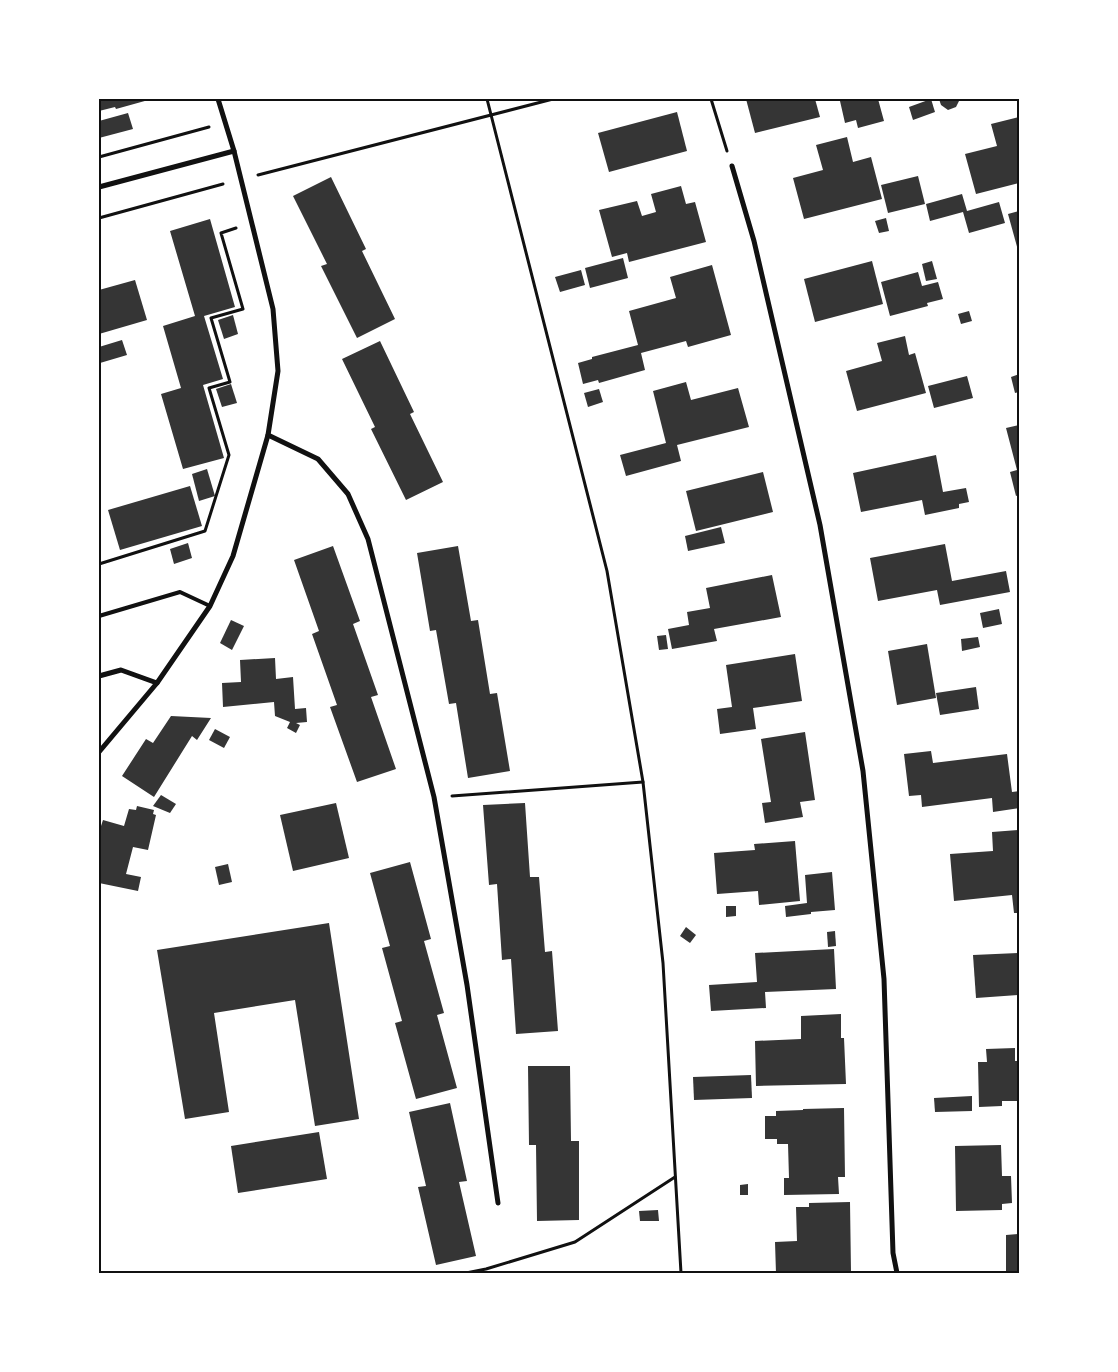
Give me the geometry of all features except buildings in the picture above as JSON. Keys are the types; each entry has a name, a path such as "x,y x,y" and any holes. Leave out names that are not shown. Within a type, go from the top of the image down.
{"street":[{"path":"99,752 156,683 210,606 233,556 268,435 278,371 273,310 234,151 218,99"},
{"path":"99,187 234,151"},
{"path":"732,166 754,241 820,525 863,771 884,979 893,1253 897,1273"},
{"path":"268,435 318,459 348,494 368,539 434,797 467,985 498,1203"},
{"path":"99,676 121,670 156,683"}],"lane":[{"path":"99,616 180,592 210,606"}],"path":[{"path":"487,99 607,570 643,782 663,963 681,1273"},
{"path":"99,218 240,179 553,99"},
{"path":"711,99 732,166"},
{"path":"99,157 225,123"},
{"path":"99,564 205,531 229,456 209,388 230,382 211,318 243,309 221,234 251,223"},
{"path":"434,797 643,782"},
{"path":"466,1273 486,1269 575,1242 675,1176"}]}
